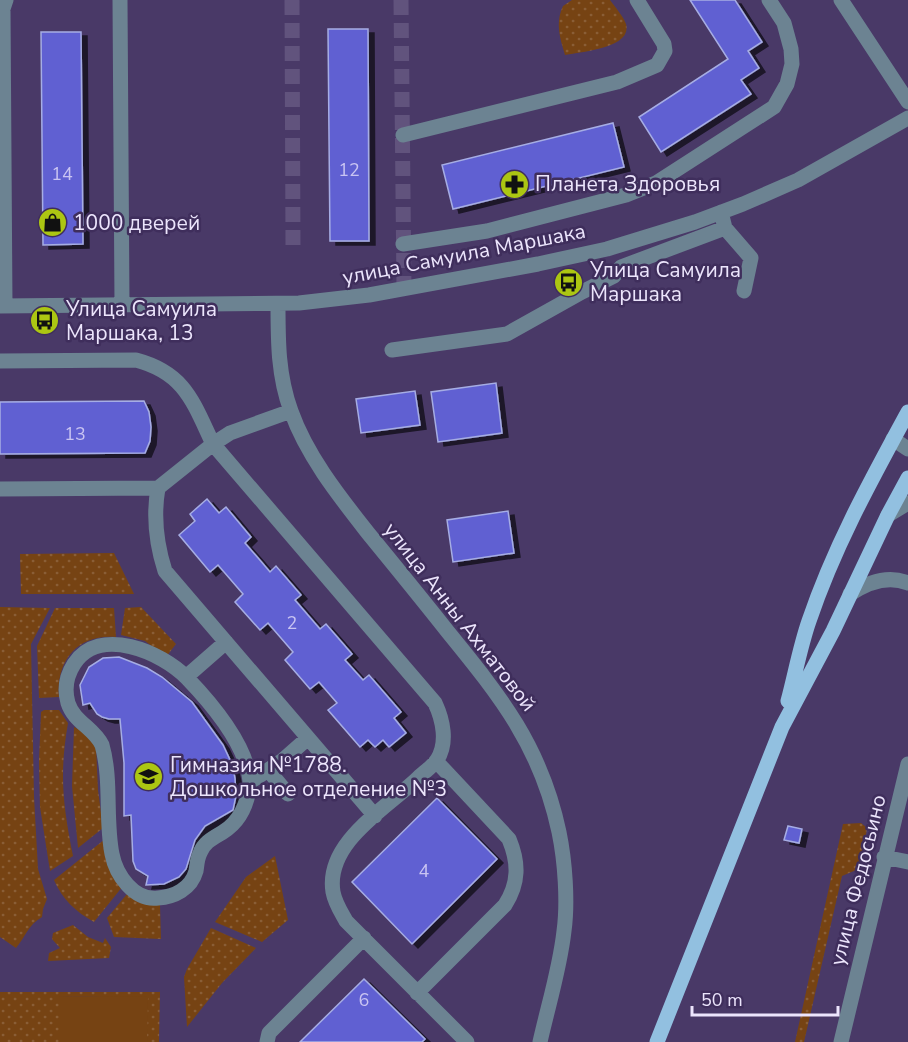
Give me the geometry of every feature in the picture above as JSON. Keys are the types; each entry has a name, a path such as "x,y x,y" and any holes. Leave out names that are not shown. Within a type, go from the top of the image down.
{"main road":[{"path":"782,727 808,623 827,572 861,499 901,440 908,412"},
{"path":"657,1042 782,727 833,631 908,478"}],"street":[{"path":"3,306 3,9 6,0"},
{"path":"120,0 122,305"},
{"path":"403,135 617,82 657,65 665,51 664,44 637,0"},
{"path":"404,244 487,231 627,195 656,183 774,107 787,84 792,64 791,49 784,23 769,0"},
{"path":"841,0 908,102"},
{"name":"улица Самуила Маршака","path":"3,306 278,304 328,301 538,264 607,249 721,212 798,180 908,117"},
{"path":"721,212 725,228 751,258 744,291"},
{"path":"392,350 507,334 614,276 621,267 725,228"},
{"name":"улица Анны Ахматовой","path":"278,304 278,361 291,411 308,448 342,501 490,683 517,722 537,761 549,794 559,833 565,883 565,930 540,1042"},
{"path":"0,361 136,360 154,365 169,374 191,397 213,444 435,703 440,713 443,734 440,753 436,761 344,846 335,863 332,879 336,904 346,921 466,1042"},
{"path":"0,489 158,488 213,444 243,427 291,411"},
{"path":"901,440 908,449"},
{"path":"158,488 155,535 165,571 375,816"},
{"path":"888,515 908,502"},
{"path":"850,594 860,587 883,579 898,579 908,583"},
{"path":"186,677 226,642"},
{"path":"106,644 123,645 144,652 186,677 238,743 247,761 250,782 248,798 238,819 230,827 211,838 202,848 193,879 183,891 171,897 152,899 142,896 129,886 118,871 112,854 102,745 96,736 76,718 68,703 66,687 69,672 78,658 91,648 106,644"},
{"path":"250,782 308,738"},
{"path":"417,993 505,905 517,876 515,853 509,839 436,761"},
{"name":"улица Федосьино","path":"841,1042 908,764"},
{"path":"268,770 288,794"},
{"path":"884,857 908,862"},
{"path":"267,1042 269,1033 364,939"}],"shaded area":[{"path":"572,0 610,0 625,21 626,32 613,44 565,55 560,37 559,18 563,6"},
{"path":"114,553 134,594 21,594 20,554"},
{"path":"0,607 50,608 31,644 38,869 47,899 42,917 30,927 16,948 0,937"},
{"path":"141,607 176,644 166,657 145,641 121,635 125,608"},
{"path":"55,608 114,608 116,637 103,637 80,645 72,652 61,672 59,697 39,698 37,646"},
{"path":"59,710 68,723 63,790 73,856 50,871 40,807 41,712"},
{"path":"74,727 82,731 96,746 103,828 78,848 72,786"},
{"path":"861,823 867,828 861,868 842,876 804,1042 795,1042 843,824"},
{"path":"105,839 123,886 94,922 70,904 54,880"},
{"path":"275,856 288,920 262,942 215,922 246,877"},
{"path":"127,894 138,902 160,905 161,939 114,937 107,918"},
{"path":"73,925 88,937 103,943 105,938 111,947 109,958 48,961 49,953 60,948 52,939 53,933"},
{"path":"211,928 256,948 222,983 187,1027 184,977"},
{"path":"0,992 160,992 159,1042 147,1042 147,998 60,996 59,1042 0,1042"},
{"path":"59,996 148,997 147,1042 59,1042"}],"building":[{"path":"690,0 735,0 762,42 748,51 759,68 741,80 751,94 661,152 639,117 728,59"},
{"path":"328,29 368,29 369,241 330,241"},
{"path":"41,32 81,32 83,244 43,245"},
{"path":"613,123 624,167 453,209 442,165"},
{"path":"496,383 502,433 438,442 431,392"},
{"path":"415,391 420,425 361,433 356,399"},
{"path":"144,401 149,412 151,427 150,441 145,453 0,454 0,402"},
{"path":"207,499 219,513 226,507 251,537 245,543 270,572 276,566 301,595 295,600 320,629 326,624 352,654 345,660 363,680 369,675 401,712 394,718 406,733 389,747 383,740 375,747 368,740 360,747 328,710 337,703 319,682 310,689 285,660 293,652 268,623 260,630 235,602 243,594 218,565 210,572 179,535 195,521 190,514"},
{"path":"508,511 514,553 453,562 447,520"},
{"path":"119,657 147,668 162,677 192,702 223,745 232,764 235,778 236,796 233,810 205,826 195,840 186,869 179,877 164,884 146,885 148,876 136,869 133,861 131,815 124,816 124,763 120,719 102,717 97,714 90,703 83,705 80,685 89,667 103,658"},
{"path":"437,798 497,859 412,944 352,882"},
{"path":"788,826 802,829 799,843 784,840"},
{"path":"364,979 425,1039 422,1042 300,1042"}],"tunnel":[{"path":"292,0 293,247"},
{"path":"401,0 404,289"}],"place":[{"name":"Планета Здоровья","path":"514,184"},
{"name":"1000 дверей","path":"52,223"},
{"name":"Улица Самуила Маршака","path":"569,282"},
{"name":"Улица Самуила Маршака, 13","path":"45,321"},
{"name":"Гимназия №1788. Дошкольное отделение №3","path":"149,777"}]}
